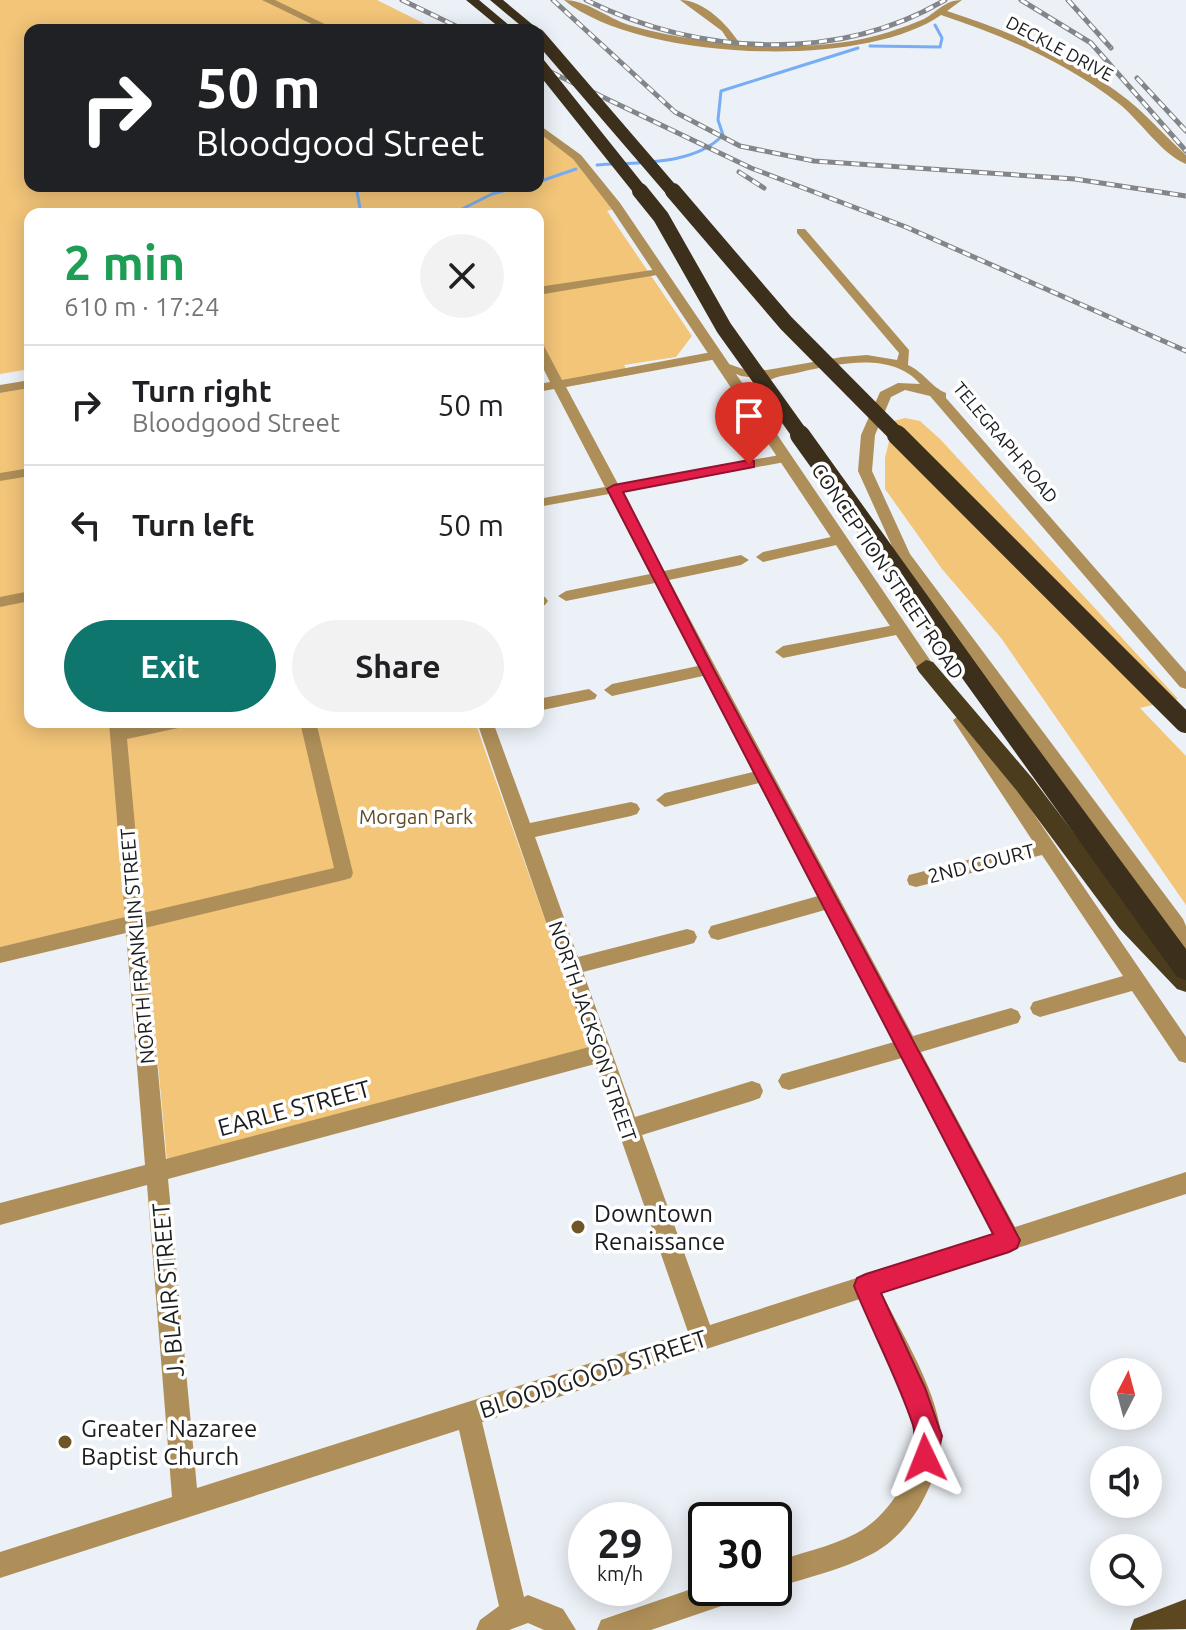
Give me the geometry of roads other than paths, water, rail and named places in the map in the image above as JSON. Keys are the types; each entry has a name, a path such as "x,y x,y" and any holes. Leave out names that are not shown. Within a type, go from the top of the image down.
{"highway":[{"path":"472,0 501,24"},
{"path":"496,0 526,24"},
{"path":"544,42 786,323 1185,723"},
{"path":"544,71 661,217 724,328 1186,969"},
{"path":"926,667 1025,785 1127,921 1186,982"}],"main road":[{"path":"1145,1630 1186,1614"},
{"path":"1167,1630 1186,1614"}],"street":[{"path":"267,0 319,24"},
{"path":"569,0 625,27 736,45 794,47 859,41 895,33 944,13 957,0"},
{"path":"685,0 726,29 736,45"},
{"name":"DECKLE DRIVE","path":"944,13 989,28 1086,76 1123,102 1186,161"},
{"name":"CONCEPTION STREET ROAD","path":"544,132 577,157 616,206 1186,1054"},
{"name":"TELEGRAPH ROAD","path":"801,231 842,274 905,353 902,365 919,375 941,396 1186,683"},
{"path":"544,290 659,272"},
{"path":"544,357 1009,1240"},
{"path":"544,387 720,360 745,373 773,372 860,357 883,358 902,365"},
{"path":"752,409 750,396 754,386 773,372"},
{"path":"0,389 24,385"},
{"path":"941,396 910,386 897,388 885,395 864,452 872,493 903,555 1176,925 1186,945"},
{"path":"544,502 785,458"},
{"path":"0,477 24,473"},
{"path":"763,557 840,540"},
{"path":"566,596 741,560"},
{"path":"0,602 24,597"},
{"path":"783,652 900,629"},
{"path":"612,690 706,670"},
{"path":"544,704 589,695"},
{"name":"NORTH FRANKLIN STREET","path":"117,728 158,1171"},
{"path":"0,955 344,873 309,728"},
{"name":"NORTH JACKSON STREET","path":"487,728 703,1339"},
{"path":"665,800 763,776"},
{"path":"523,832 631,809"},
{"name":"2ND COURT","path":"916,880 1047,847"},
{"path":"718,932 829,901"},
{"path":"571,967 687,937"},
{"path":"1040,1008 1136,981"},
{"path":"789,1081 1011,1017"},
{"name":"EARLE STREET","path":"0,1214 601,1053"},
{"path":"628,1129 752,1091"},
{"name":"J. BLAIR STREET","path":"158,1171 186,1506"},
{"name":"BLOODGOOD STREET","path":"0,1565 1186,1183"},
{"path":"792,1569 865,1544 899,1516 920,1480 929,1436 916,1396 866,1286"},
{"path":"468,1415 514,1611"},
{"path":"611,1630 688,1604"},
{"path":"490,1630 514,1611 541,1612 562,1630"}],"waterway":[{"path":"870,46 940,47 942,38 935,25"},
{"path":"597,165 664,160 697,152 723,135 718,120 721,91 858,48"},
{"path":"544,180 576,169"},
{"path":"357,192 360,208"},
{"path":"464,208 500,192"}],"railway":[{"path":"402,0 452,24"},
{"path":"553,0 675,112 740,146 814,161 1075,179 1186,196"},
{"path":"586,0 674,32 720,41 766,45 813,43 859,35 903,21 945,0"},
{"path":"1021,0 1091,43 1186,151"},
{"path":"1068,0 1111,48"},
{"path":"544,69 751,168 906,227 1186,351"},
{"path":"1137,78 1186,131"},
{"path":"739,172 764,188"}],"place":[{"name":"Downtown Renaissance","path":"578,1227"},
{"name":"Greater Nazaree Baptist Church","path":"65,1442"}],"park label":[{"name":"Morgan Park","path":"416,816"}]}
